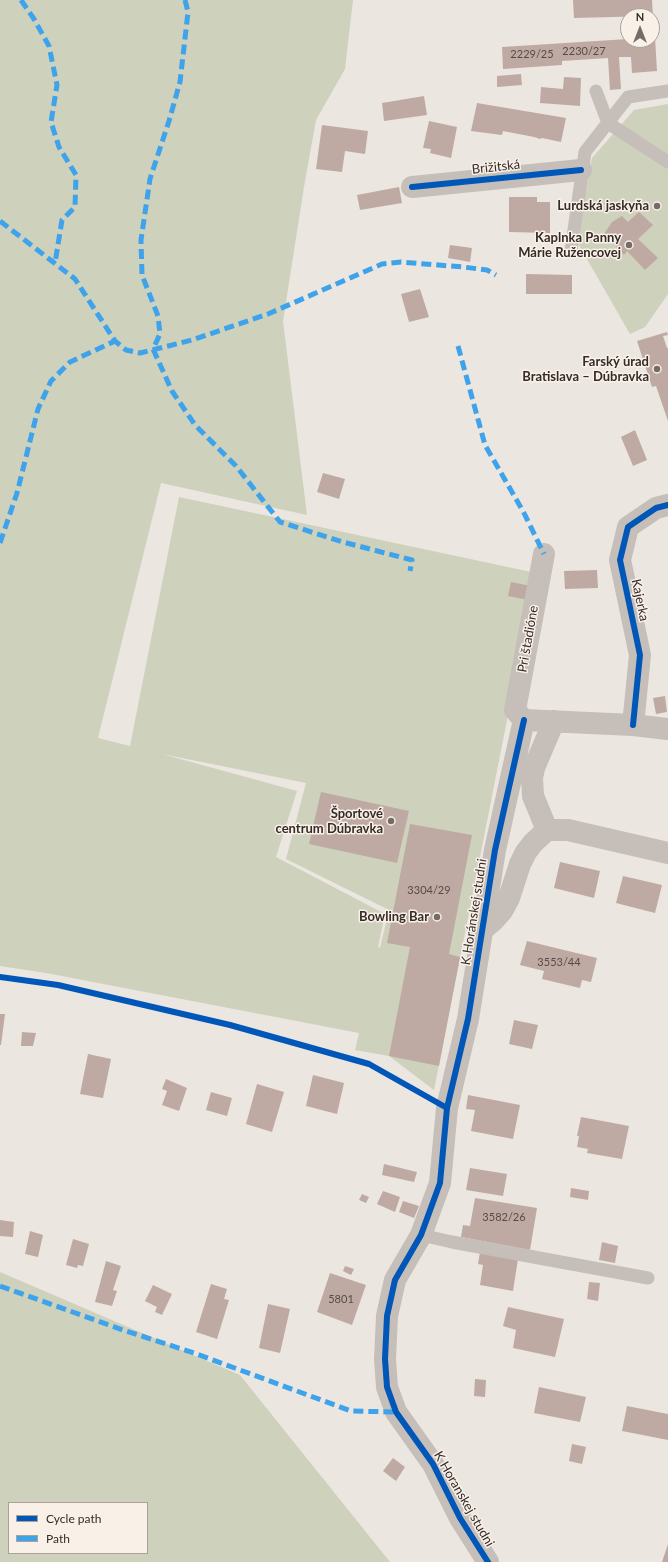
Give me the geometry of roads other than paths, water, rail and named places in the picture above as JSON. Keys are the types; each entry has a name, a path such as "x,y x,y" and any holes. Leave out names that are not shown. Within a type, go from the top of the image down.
{"street":[{"name":"Brižitská","path":"412,187 581,170"},
{"name":"Kajerka","path":"633,725 640,655 620,560 628,527 656,508 668,505"},
{"name":"Pri štadióne","path":"524,720 515,710 544,554"},
{"path":"524,720 633,725 668,729"},
{"name":"K Horánskej studni","path":"447,1108 468,1019 495,850 524,720"},
{"path":"547,830 533,796 532,778 534,768 554,721"},
{"path":"482,930 502,911 509,898 520,864 526,852 547,830 568,830 668,853"},
{"name":"K Horanskej studni","path":"447,1108 440,1184 421,1235 395,1280 387,1316 387,1388 396,1412 433,1464 460,1518 488,1562"}],"lane":[{"path":"596,91 608,123 668,162"},
{"path":"571,251 581,170 585,152 628,97 668,91"},
{"path":"421,1235 648,1278"}],"place":[{"name":"Lurdská jaskyňa","path":"657,206"},
{"name":"Kaplnka Panny Márie Ružencovej","path":"629,245"},
{"name":"Farský úrad Bratislava – Dúbravka","path":"657,369"},
{"name":"Športové centrum Dúbravka","path":"391,821"},
{"name":"Bowling Bar","path":"437,917"}]}
